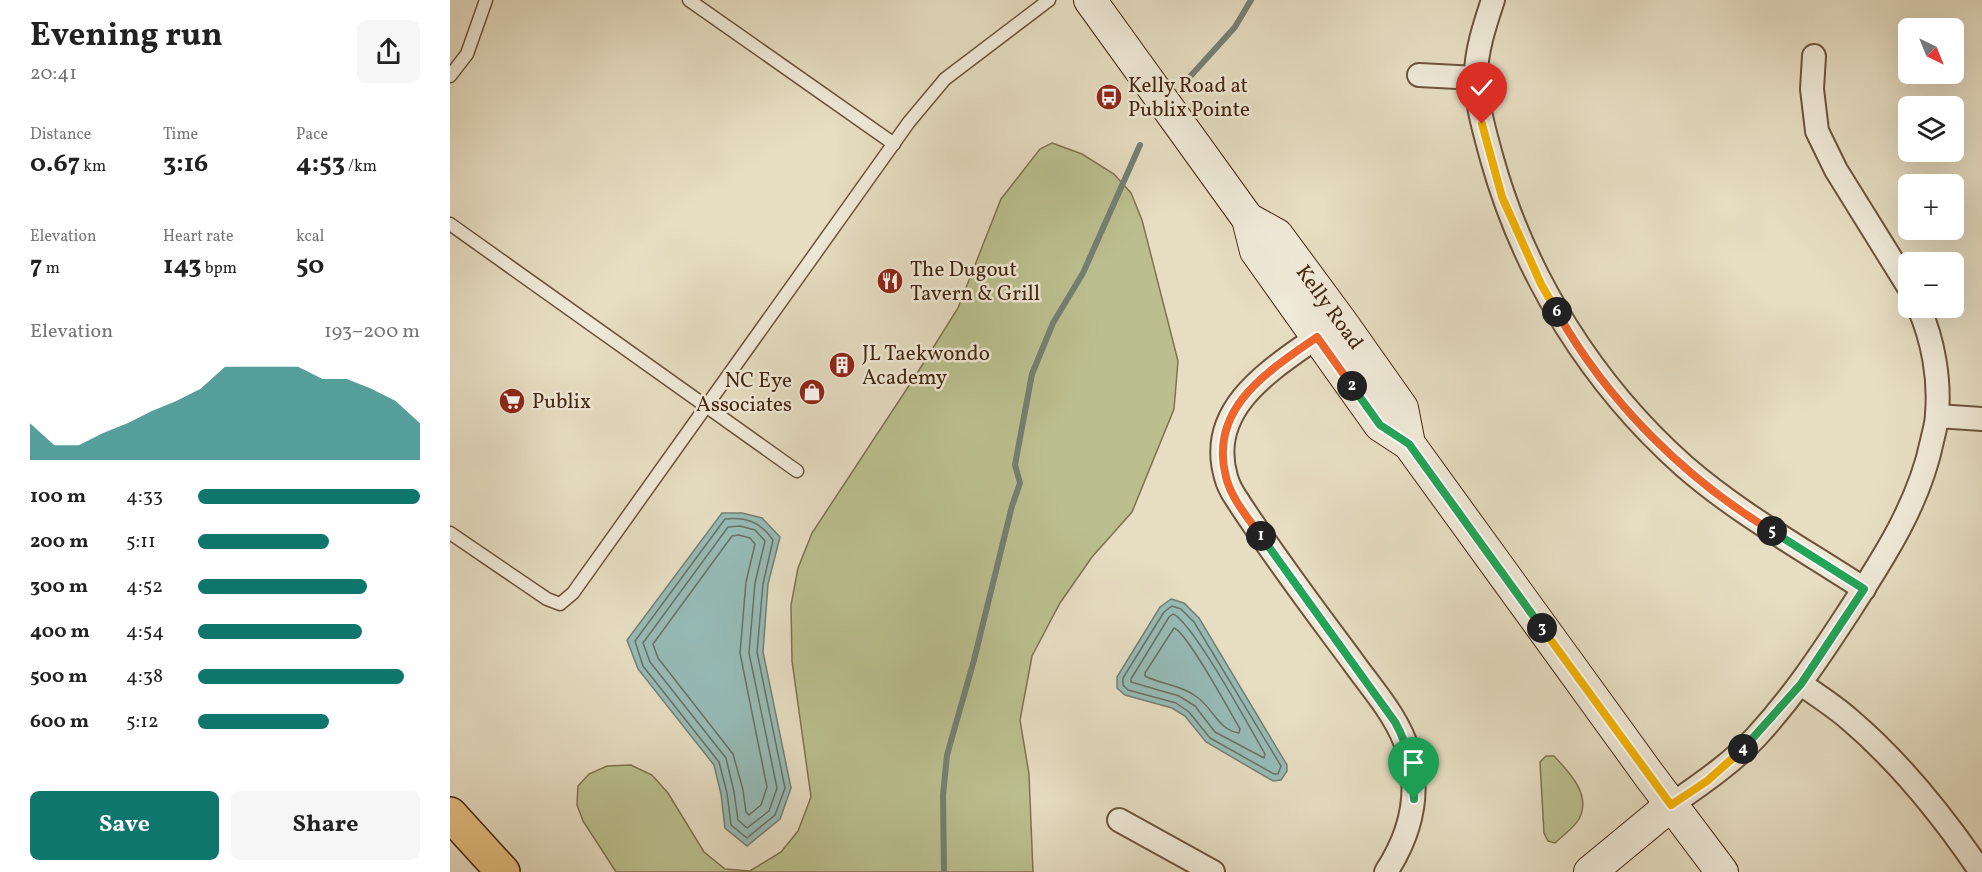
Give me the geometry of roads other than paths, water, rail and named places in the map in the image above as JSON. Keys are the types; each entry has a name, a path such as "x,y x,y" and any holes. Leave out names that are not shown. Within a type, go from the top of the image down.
{"highway":[{"path":"450,814 503,872"}],"main road":[{"name":"Kelly Road","path":"1090,0 1248,219 1256,251 1380,425 1409,444 1722,872"},
{"name":"Kelly Road","path":"1248,219 1277,235 1342,323 1402,408 1409,444"},
{"path":"1590,872 1671,805"}],"street":[{"path":"1493,0 1487,17 1476,78 1482,124 1502,197 1541,284 1567,329 1598,373 1630,412 1656,439 1714,491 1756,522 1864,589"},
{"path":"1814,56 1812,89 1817,131 1836,170 1898,270"},
{"path":"1419,75 1476,78"},
{"path":"1671,805 1707,781 1732,760 1756,737 1801,684 1864,589 1904,520 1927,467 1938,416 1938,386 1923,318"},
{"path":"1317,337 1256,381 1244,394 1227,426 1223,458 1226,478 1236,498 1386,709 1408,749 1414,799 1411,820 1398,853 1386,872"},
{"path":"1938,416 1982,419"},
{"path":"1801,684 1848,718 1899,767 1978,862"},
{"path":"1119,820 1213,872"}],"lane":[{"path":"450,76 467,54 486,0"},
{"path":"689,0 894,144"},
{"path":"450,533 547,599 560,604 573,593 909,122 945,79 1049,0"},
{"path":"450,224 797,471"}],"water":[{"path":"722,513 742,513 762,518 780,537 768,584 763,652 791,788 780,819 747,846 725,828 721,794 714,765 638,669 627,640"},
{"path":"1171,599 1184,603 1199,618 1287,765 1287,771 1281,780 1273,781 1206,742 1185,716 1172,708 1125,695 1117,688 1117,677 1160,607"}],"waterway":[{"path":"1187,80 1235,27 1251,0"},
{"path":"944,872 943,795 947,755 1020,483 1015,465 1032,374 1053,323 1083,273 1140,145"}],"place":[{"name":"Kelly Road at Publix Pointe","path":"1109,97"},
{"name":"The Dugout Tavern & Grill","path":"890,281"},
{"name":"JL Taekwondo Academy","path":"842,365"},
{"name":"NC Eye Associates","path":"812,392"},
{"name":"Publix","path":"512,401"}]}
